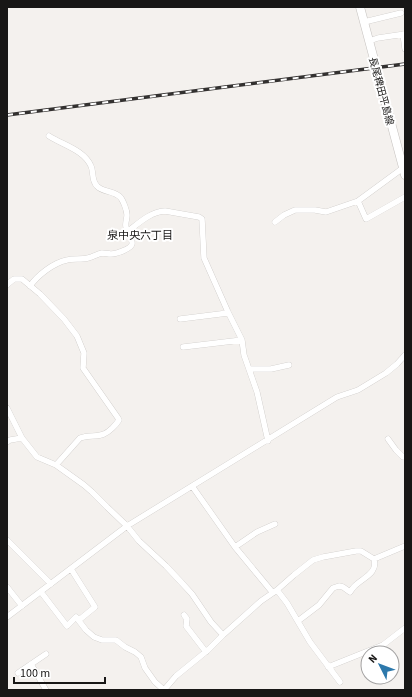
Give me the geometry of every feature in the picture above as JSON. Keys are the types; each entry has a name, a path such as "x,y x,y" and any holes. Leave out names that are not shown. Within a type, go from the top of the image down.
{"main road":[{"name":"長尾稗田平島線","path":"360,7 404,172"}],"street":[{"path":"364,22 401,12"},
{"path":"369,41 404,34 405,49"},
{"path":"30,286 42,273 65,260 87,258 101,253 118,253 130,248 132,244 125,224 127,214 120,198 115,193 103,190 96,185 92,167 85,158 78,152 50,136"},
{"path":"275,222 284,215 295,210 315,210 326,212 358,201 404,172"},
{"path":"358,201 366,219 405,197"},
{"path":"128,232 150,215 160,211 199,217 202,219 204,258 228,313 242,340 244,355 257,392 268,441"},
{"path":"7,285 14,279 22,279 64,319 77,336 84,353 83,368 119,420 104,434 80,438 56,465"},
{"path":"180,319 228,313"},
{"path":"183,347 242,340"},
{"path":"7,617 126,526 268,441 337,397 358,390 386,373 405,355"},
{"path":"249,369 271,369 289,365"},
{"path":"7,408 22,438 37,457 56,465 84,485 166,566 192,594 211,622 223,635"},
{"path":"7,442 22,438"},
{"path":"388,439 396,450 403,457 405,457"},
{"path":"192,486 235,547 275,592 287,603 310,642 340,682"},
{"path":"235,547 258,532 275,524"},
{"path":"7,540 51,584"},
{"path":"374,559 405,546"},
{"path":"41,592 67,626 76,617 86,630 94,637 102,640 116,640 135,652 141,657 145,668 155,682 164,690 176,676 206,652 261,601 275,592 313,560 356,551 361,551 374,559"},
{"path":"298,621 319,605 333,588 339,586 350,592 357,584 372,573 375,563 374,559"},
{"path":"71,569 94,607 79,620"},
{"path":"7,587 22,606"},
{"path":"184,615 187,619 186,626 206,652"},
{"path":"328,667 383,645 405,628"},
{"path":"18,673 46,654"},
{"path":"32,664 46,690"}],"railway":[{"path":"7,115 405,64"}],"district":[{"name":"泉中央六丁目","path":"140,235"}]}
